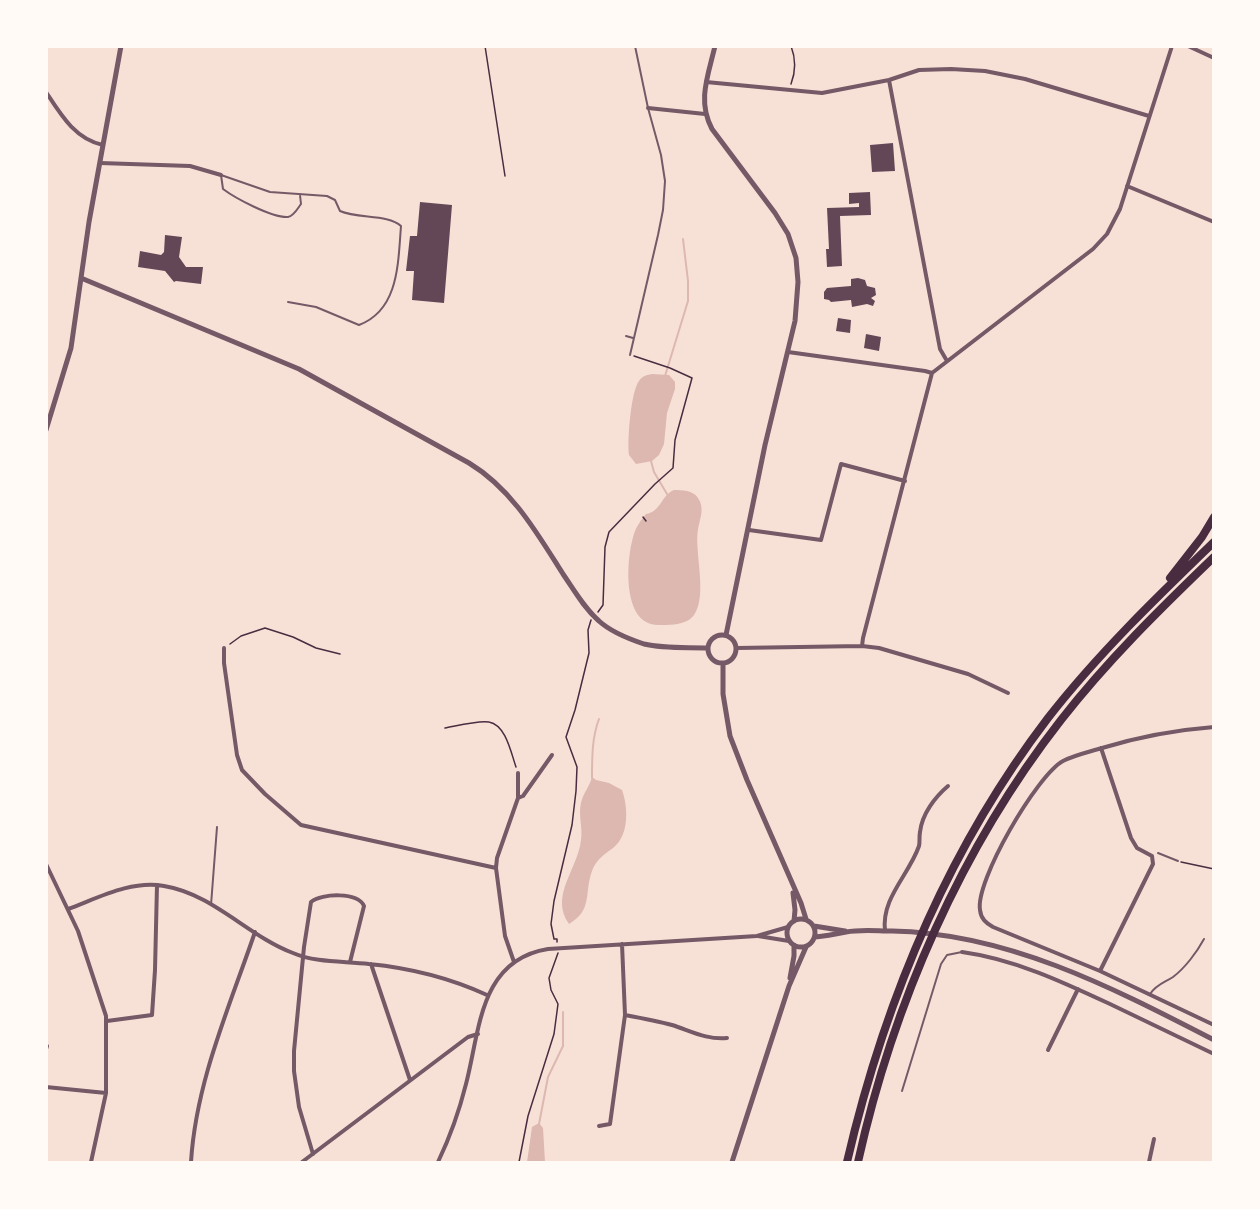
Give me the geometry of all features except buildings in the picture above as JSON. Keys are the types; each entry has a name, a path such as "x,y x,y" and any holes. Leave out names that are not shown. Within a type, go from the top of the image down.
{"highway":[{"path":"1147,607 1190,554 1214,517"},
{"path":"847,1162 878,1050 918,943 955,865 984,813 1047,720 1096,660 1214,542"},
{"path":"858,1162 889,1049 907,997 938,924 978,845 1005,799 1063,717 1118,653 1214,557"},
{"path":"1188,582 1214,564"}],"street":[{"path":"46,430 71,348 121,46"},
{"path":"715,46 706,82 705,114 712,129 775,213 793,246 798,295 795,321 765,445 726,635"},
{"path":"862,646 932,373 1101,241 1114,223 1172,46"},
{"path":"1188,46 1214,58"},
{"path":"706,82 789,92 822,93 889,80 919,70 1003,74 1149,116"},
{"path":"889,80 940,349 947,361"},
{"path":"46,92 67,124 84,138 103,145"},
{"path":"648,108 705,114"},
{"path":"100,163 190,166 221,175"},
{"path":"1127,186 1214,222"},
{"path":"81,278 298,369 482,471 511,497 580,600 594,617 609,628 646,644 673,648 708,648"},
{"path":"788,352 925,370 932,373"},
{"path":"749,530 821,540 841,464 904,481"},
{"path":"726,635 733,639 737,648 734,658 723,663 712,659 708,648 714,638 726,635"},
{"path":"737,648 862,646 879,648 958,671 1008,693"},
{"path":"224,648 224,663 237,755 242,770 265,794 301,825 496,868"},
{"path":"723,663 723,694 730,736 806,919 814,926 847,931 908,931 958,937 1027,954 1074,973 1214,1040"},
{"path":"1214,727 1149,736 1081,754 1058,764 1014,823 992,867 980,900 980,913 983,919 993,927 1100,971 1214,1025"},
{"path":"1100,971 1153,864 1152,856 1137,848 1131,838 1101,748"},
{"path":"518,798 523,796 552,755"},
{"path":"514,962 505,936 496,858 518,798 518,773"},
{"path":"885,931 884,920 887,907 920,845 920,830 935,797 948,786"},
{"path":"46,864 68,909 107,1021 106,1094 90,1162"},
{"path":"107,1021 152,1015 157,885"},
{"path":"68,909 130,887 157,885 180,890 211,905 282,949 303,957 371,964 423,973 454,982 487,996"},
{"path":"793,888 794,921"},
{"path":"313,1154 299,1107 294,1071 303,957 311,902 325,895 357,898 362,901 364,906 350,962"},
{"path":"438,1162 457,1117 487,996 503,971 514,962 540,950 757,936 788,927 794,921 806,919"},
{"path":"732,1162 789,986 806,947 815,937 814,926"},
{"path":"788,927 787,935 794,956 789,986"},
{"path":"815,937 847,931"},
{"path":"191,1162 195,1123 203,1083 255,932"},
{"path":"757,936 806,947"},
{"path":"599,1126 610,1124 625,1015 622,944"},
{"path":"962,952 1022,967 1078,989 1214,1054"},
{"path":"371,964 410,1080"},
{"path":"1048,1050 1078,989"},
{"path":"625,1015 670,1025 706,1037 727,1038"},
{"path":"302,1162 468,1036 478,1034"},
{"path":"46,1087 106,1094"},
{"path":"1149,1162 1154,1139"}],"lane":[{"path":"630,355 651,270 665,196 661,155 635,46"},
{"path":"288,302 316,307 359,326 371,321 382,309 394,287 397,275 401,226 394,220 351,216 340,211 335,200 329,197 270,192 221,175 223,189 237,200 273,214 288,217 291,215 301,204 300,195"},
{"path":"626,336 633,338"},
{"path":"211,905 217,827"},
{"path":"1158,853 1178,861"},
{"path":"1149,994 1155,987 1173,977 1199,948 1204,939"},
{"path":"902,1090 941,964 947,955 962,952"},
{"path":"46,1026 47,1048"}],"path":[{"path":"485,46 505,176"},
{"path":"789,92 794,75 795,55 792,46"},
{"path":"557,939 554,939 551,924 554,901 572,825 577,767 566,737 582,684 589,649 589,623 603,605 606,542 609,532 673,468 675,440 692,378 666,366 630,355"},
{"path":"643,518 646,521"},
{"path":"224,648 242,636 266,628 316,648 340,654"},
{"path":"445,728 488,721 496,725 506,738 518,773"},
{"path":"1178,861 1214,868"},
{"path":"519,1162 528,1116 554,1034 558,1004 551,990 549,978 558,955"}],"shaded area":[{"path":"652,374 669,375 675,382 675,389 667,413 664,444 659,455 652,461 636,464 629,455 632,405 639,381"},
{"path":"674,490 693,493 701,506 697,538 700,596 694,615 687,621 660,625 647,623 638,615 629,589 629,559 634,534 639,524 646,514 655,510"},
{"path":"592,777 622,790 626,822 620,840 595,865 585,907 577,919 569,924 564,914 563,893 579,851 581,803"},
{"path":"539,1123 543,1128 545,1162 527,1162 532,1127"}],"waterway":[{"path":"665,376 688,301 683,239"},
{"path":"651,461 654,472 667,494"},
{"path":"592,778 592,755 599,719"},
{"path":"539,1124 548,1077 563,1046 563,1012"}]}
